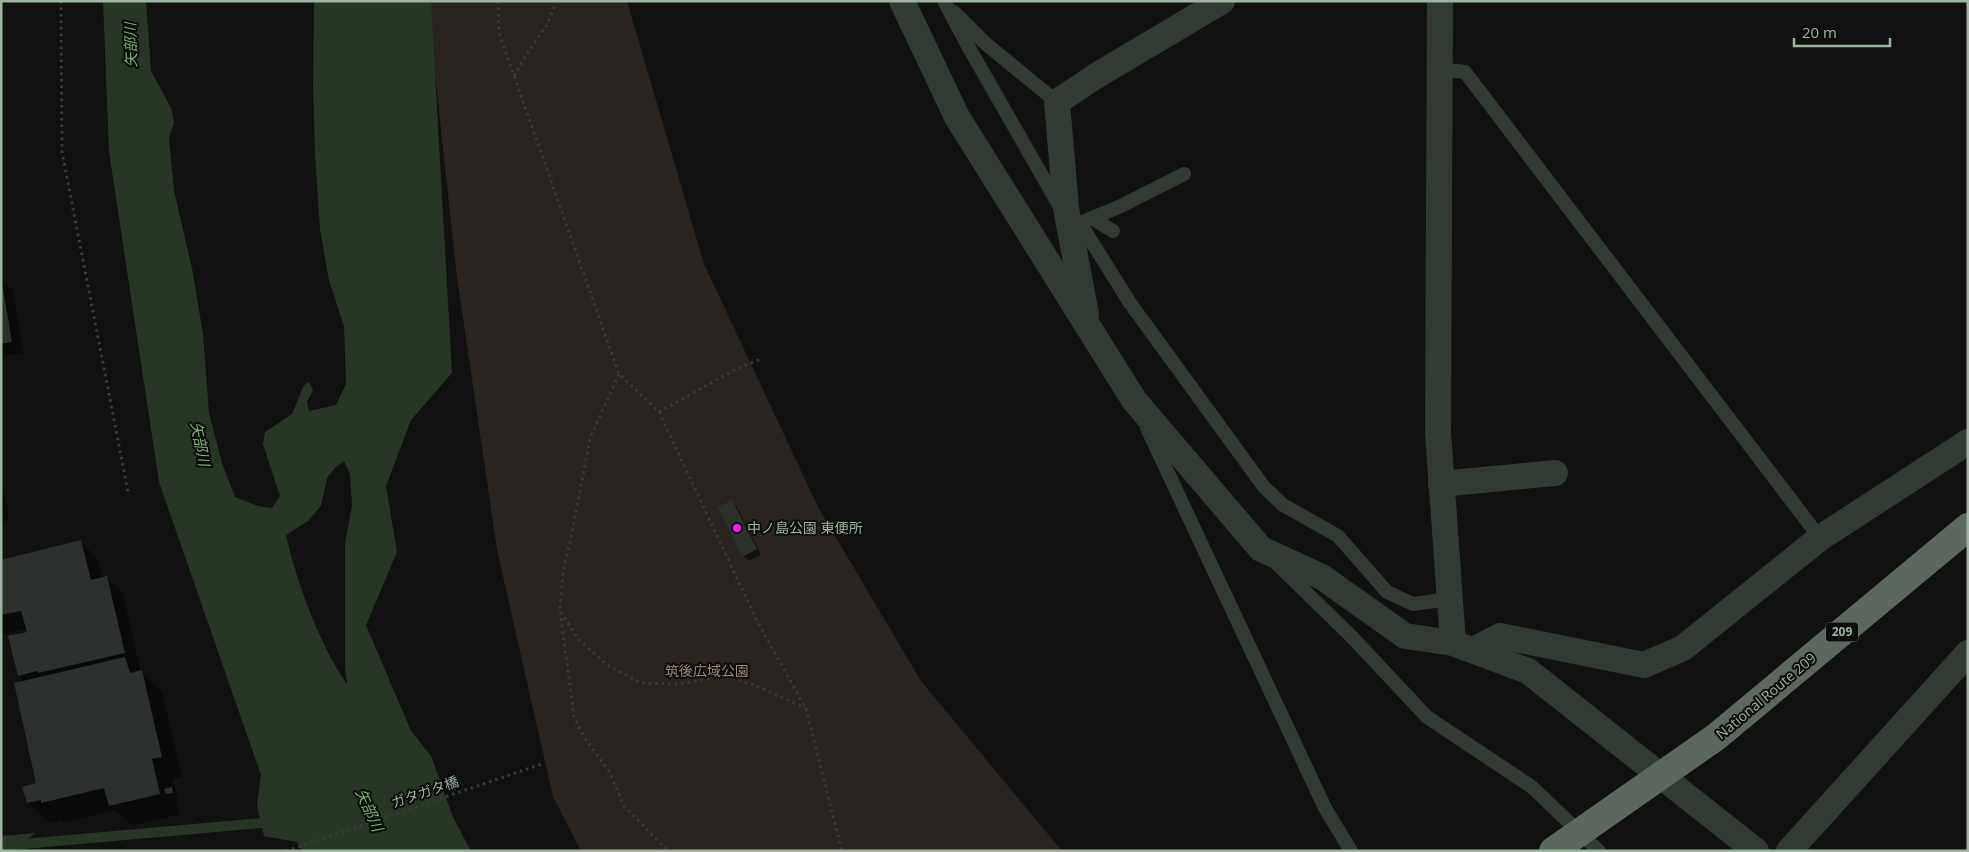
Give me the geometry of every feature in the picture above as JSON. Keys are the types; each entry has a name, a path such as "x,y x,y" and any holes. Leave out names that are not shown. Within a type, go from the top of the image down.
{"highway":[{"name":"National Route 209","path":"1553,851 1716,737 1968,527"}],"street":[{"path":"902,1 957,117 1134,400 1261,549 1322,577 1405,636 1463,646 1528,671 1756,851"},
{"path":"1089,328 1080,220 1057,102 1096,76 1222,1"},
{"path":"1440,1 1438,433 1450,599 1463,646"},
{"path":"1463,646 1500,636 1644,665 1683,648 1820,538 1968,442"},
{"path":"1442,484 1555,473"},
{"path":"1789,851 1968,653"}],"lane":[{"path":"944,2 986,44 1057,102"},
{"path":"944,2 968,46 1080,220 1130,303 1264,487 1283,505 1338,536 1387,592 1413,604 1450,599"},
{"path":"1439,69 1465,72 1820,538"},
{"path":"1080,220 1121,206 1184,174"},
{"path":"1080,220 1113,231"},
{"path":"1134,400 1325,808 1351,851"},
{"path":"1261,549 1352,636 1427,717 1532,787 1599,851"}],"path":[{"path":"60,1 62,152 128,492"},
{"path":"498,1 499,33 619,374 659,412 757,621 806,709 842,851"},
{"path":"514,77 546,26 556,1"},
{"path":"659,412 736,369 763,358"},
{"path":"619,374 590,438 563,573 560,609 574,717 584,737 610,773 624,806 668,851"},
{"path":"560,609 578,639 607,665 641,683 680,684 722,676 752,684 806,709"},
{"name":"ガタガタ橋","path":"286,851 542,764"}],"green space":[{"name":"筑後広域公園","path":"427,1 627,1 704,264 819,509 921,681 1062,851 581,851 553,797 497,550 457,277"}],"water":[{"name":"矢部川","path":"103,1 146,1 151,71 171,108 174,123 169,138 174,191 192,268 203,334 209,413 222,463 235,497 258,506 272,508 280,496 263,444 265,432 292,414 304,385 309,382 313,390 307,402 309,411 336,405 346,384 344,327 329,280 320,229 313,84 314,1 431,1 452,373 411,420 386,486 397,552 366,625 411,731 431,756 453,817 471,851 302,851 297,842 264,836 257,806 261,775 159,482 109,152","holes":["344,461 350,474 352,506 345,543 345,668 347,684 318,632 296,572 286,535 308,521 321,506 327,478 335,468"]},
{"path":"36,833 9,851 1,851 1,836"}],"building":[{"path":"1,277 12,342 1,344"},
{"name":"中ノ島公園 東便所","path":"732,500 757,549 742,557 718,507"},
{"path":"81,540 91,580 107,576 125,653 18,676 8,636 27,632 21,611 1,615 1,560"},
{"path":"125,657 130,673 142,670 162,757 152,759 160,794 109,806 104,788 41,803 41,800 27,803 22,787 36,783 14,683"},
{"path":"172,787 173,793 166,794 164,789"}],"waterway":[{"path":"1,846 274,822"}],"place":[{"name":"中ノ島公園 東便所","path":"737,528"}]}
